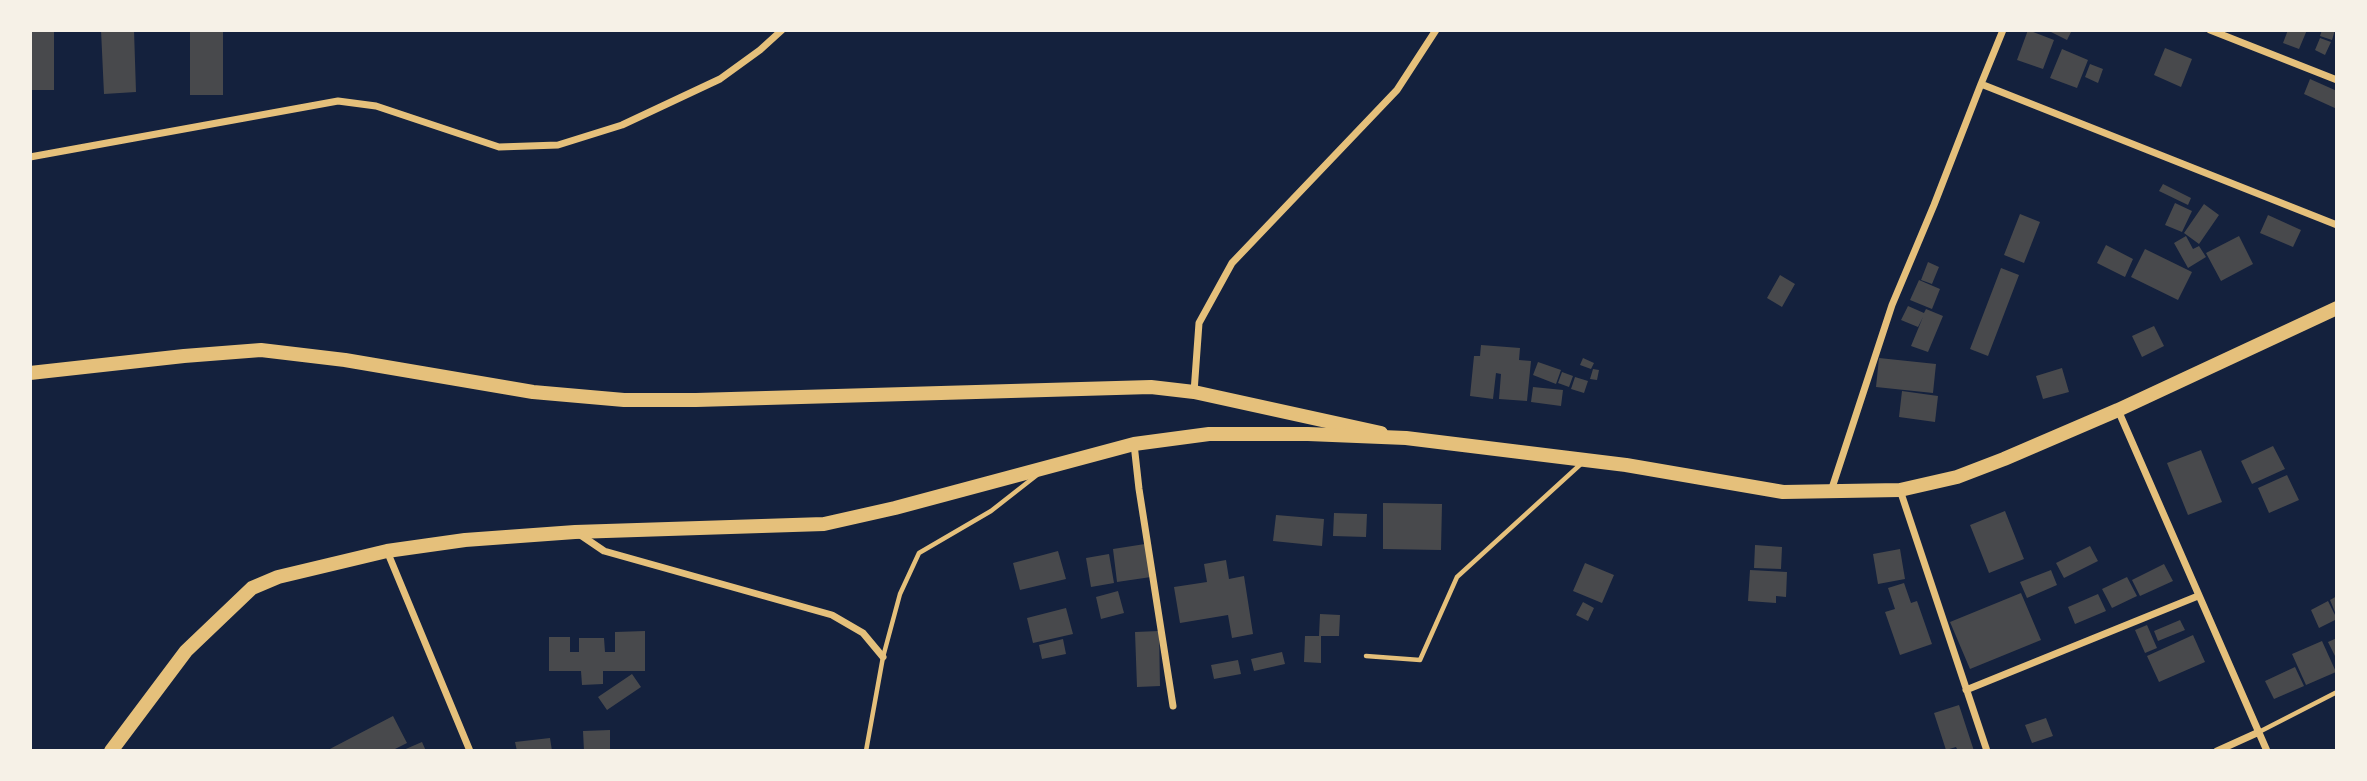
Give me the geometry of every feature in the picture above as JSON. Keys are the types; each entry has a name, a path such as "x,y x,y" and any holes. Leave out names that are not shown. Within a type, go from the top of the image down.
{"main road":[{"path":"111,751 186,651 252,588 278,577 387,551 465,540 575,532 824,524 895,508 1134,444 1209,434 1308,434 1406,439 1586,460 1783,492 1900,490 1957,477 2004,459 2118,410 2337,309"},
{"path":"30,373 261,350 345,360 533,392 624,400 1151,387 1194,392 1406,439"}],"street":[{"path":"30,157 338,101 376,106 499,147 558,145 622,125 720,79 782,30"},
{"path":"1194,392 1199,323 1232,263 1397,90 1436,30"},
{"path":"1831,492 1892,305 2003,30"},
{"path":"2210,30 2337,80"},
{"path":"1981,84 2337,225"},
{"path":"2118,410 2267,751"},
{"path":"1134,444 1174,706"},
{"path":"1900,490 1987,751"},
{"path":"575,532 604,551 832,615 863,633 883,657"},
{"path":"387,551 470,751"},
{"path":"1966,690 2198,596"},
{"path":"2217,751 2259,732"}],"lane":[{"path":"1366,656 1420,660 1457,578 1586,460"},
{"path":"866,751 883,657 901,594 919,553 990,511 1052,464"},
{"path":"2259,732 2337,692"}],"building":[{"path":"30,30 54,30 54,90 30,90"},
{"path":"101,30 134,30 136,92 104,94"},
{"path":"190,30 223,30 223,95 190,95"},
{"path":"2028,30 2054,40 2043,69 2017,60"},
{"path":"2072,30 2067,40 2051,32"},
{"path":"2288,30 2307,30 2299,49 2283,43"},
{"path":"2322,30 2335,30 2332,40 2320,36"},
{"path":"2320,38 2331,42 2325,55 2315,50"},
{"path":"2165,48 2192,59 2181,87 2154,75"},
{"path":"2062,49 2088,60 2077,88 2050,78"},
{"path":"2090,64 2103,69 2098,83 2085,77"},
{"path":"2310,79 2337,91 2337,109 2304,94"},
{"path":"2163,184 2191,198 2188,205 2159,191"},
{"path":"2175,203 2192,211 2182,232 2165,225"},
{"path":"2204,204 2219,215 2199,244 2184,233"},
{"path":"2020,214 2040,222 2024,263 2004,255"},
{"path":"2268,215 2301,230 2293,247 2260,233"},
{"path":"2186,236 2193,249 2199,246 2206,257 2188,268 2174,243"},
{"path":"2239,236 2253,264 2221,281 2206,253"},
{"path":"2106,245 2133,259 2125,277 2097,263"},
{"path":"2145,249 2192,272 2178,300 2131,277"},
{"path":"1928,262 1939,267 1932,284 1921,280"},
{"path":"2001,268 2019,275 1988,356 1970,349"},
{"path":"1780,275 1795,284 1782,307 1767,298"},
{"path":"1919,280 1940,289 1932,309 1910,300"},
{"path":"1908,306 1924,313 1926,309 1943,316 1928,352 1911,346 1923,317 1918,327 1901,320"},
{"path":"2154,326 2164,346 2142,357 2132,336"},
{"path":"1481,345 1520,348 1519,360 1531,361 1527,401 1499,399 1501,374 1496,373 1493,399 1470,396 1474,356 1480,356"},
{"path":"1583,358 1594,363 1591,369 1580,365"},
{"path":"1879,358 1936,364 1933,393 1876,387"},
{"path":"1538,362 1561,370 1556,384 1533,375"},
{"path":"2062,368 2069,392 2043,399 2036,376"},
{"path":"1593,369 1599,370 1597,380 1590,379"},
{"path":"1562,372 1573,376 1569,387 1558,383"},
{"path":"1575,377 1588,381 1584,393 1571,389"},
{"path":"1533,387 1563,390 1561,406 1531,402"},
{"path":"1902,391 1938,396 1935,422 1899,417"},
{"path":"2273,446 2285,469 2252,484 2241,461"},
{"path":"2201,450 2222,502 2188,515 2167,463"},
{"path":"2287,475 2299,500 2269,513 2258,488"},
{"path":"1383,503 1442,504 1441,550 1383,549"},
{"path":"2005,511 2024,559 1989,573 1970,525"},
{"path":"1334,513 1367,514 1366,537 1333,536"},
{"path":"1276,515 1324,519 1322,546 1273,541"},
{"path":"1145,544 1151,577 1117,582 1113,549"},
{"path":"1755,545 1782,547 1781,569 1754,568"},
{"path":"2090,546 2098,561 2064,578 2056,563"},
{"path":"1900,549 1905,579 1878,584 1873,554"},
{"path":"1058,551 1066,579 1020,590 1013,563"},
{"path":"1109,554 1114,583 1091,587 1086,558"},
{"path":"1226,560 1229,579 1244,576 1253,634 1232,638 1228,615 1180,623 1174,587 1207,582 1204,564"},
{"path":"1585,563 1614,575 1602,603 1573,591"},
{"path":"2164,564 2173,581 2140,596 2132,580"},
{"path":"1750,570 1787,572 1786,597 1776,596 1776,603 1748,601"},
{"path":"2051,570 2057,585 2027,598 2020,582"},
{"path":"2127,577 2137,596 2112,608 2102,589"},
{"path":"1904,583 1911,603 1917,601 1932,644 1900,655 1885,612 1895,609 1888,588"},
{"path":"1118,591 1124,613 1101,619 1096,597"},
{"path":"2021,593 2041,640 1970,669 1950,622"},
{"path":"2098,594 2106,611 2075,624 2068,607"},
{"path":"2337,596 2337,617 2330,600"},
{"path":"2328,601 2337,619 2319,628 2311,610"},
{"path":"1583,602 1594,608 1588,621 1576,615"},
{"path":"1066,608 1073,634 1033,643 1027,618"},
{"path":"1320,614 1340,615 1339,636 1321,636 1321,663 1304,662 1305,636 1319,636"},
{"path":"2180,620 2185,630 2158,641 2154,631"},
{"path":"2147,625 2157,648 2145,653 2135,630"},
{"path":"645,631 645,671 603,671 603,684 582,685 581,671 549,671 549,637 570,637 570,652 579,652 579,638 604,638 605,652 615,652 615,632"},
{"path":"1159,631 1160,686 1137,687 1135,632"},
{"path":"2193,635 2205,662 2159,682 2147,656"},
{"path":"2337,638 2337,660 2328,642"},
{"path":"1063,639 1066,654 1042,659 1039,645"},
{"path":"2322,641 2336,672 2306,685 2292,654"},
{"path":"1282,652 1285,664 1254,671 1251,659"},
{"path":"1238,660 1241,674 1214,679 1211,665"},
{"path":"2295,667 2304,686 2274,699 2265,681"},
{"path":"632,674 641,687 607,710 598,697"},
{"path":"1959,705 1974,751 1958,751 1956,747 1946,750 1934,713"},
{"path":"393,716 407,743 391,751 326,751"},
{"path":"2046,718 2053,736 2032,743 2025,725"},
{"path":"610,730 610,751 584,751 583,731"},
{"path":"550,738 552,751 517,751 515,742"},
{"path":"422,742 426,751 401,751"}]}
